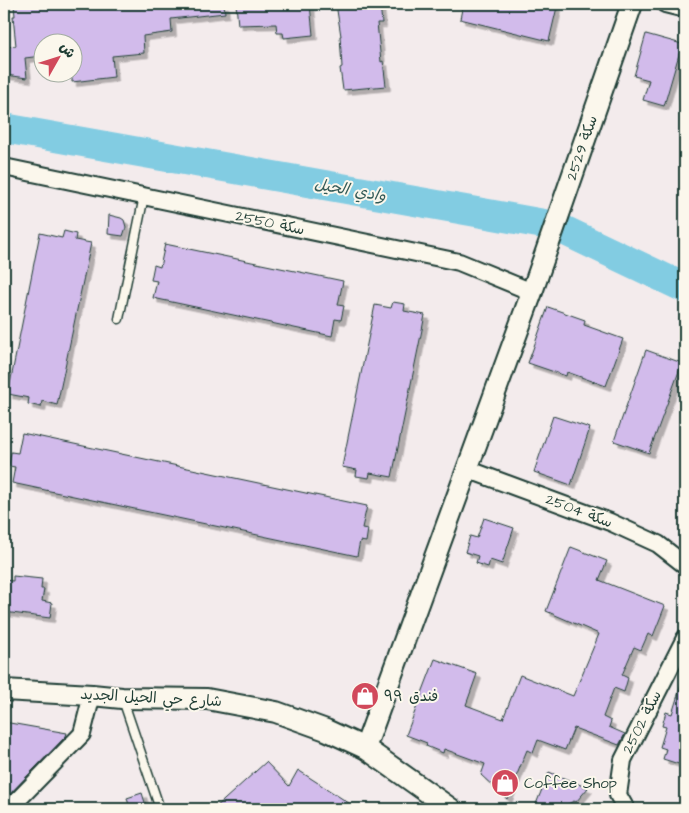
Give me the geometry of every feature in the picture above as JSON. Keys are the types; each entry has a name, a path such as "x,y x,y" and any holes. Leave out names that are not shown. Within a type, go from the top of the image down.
{"street":[{"name":"سكة 2529","path":"365,748 532,292 632,4"},
{"path":"665,4 685,9"},
{"name":"سكة 2550","path":"5,172 144,196 459,262 532,292"},
{"name":"سكة 2504","path":"468,469 610,522 658,544 685,565"},
{"name":"سكة 2502","path":"626,809 618,795 623,760 685,638"},
{"name":"شارع حي الحيل الجديد","path":"4,690 122,698 208,699 276,712 326,730 365,748 451,809"},
{"path":"9,805 82,734 92,695"}],"lane":[{"path":"119,319 144,196"},
{"path":"122,698 160,809"}],"building":[{"path":"100,4 100,9 126,6 126,4 224,4 225,13 171,19 172,32 143,36 144,53 112,56 114,77 82,81 82,32 32,32 32,57 25,58 27,78 6,75 6,47 16,46 13,16 15,16 14,5"},
{"path":"236,4 310,4 313,35 284,38 283,33 277,33 276,24 238,25"},
{"path":"336,4 380,4 382,23 377,23 381,62 383,61 386,86 343,90 340,68 342,67 341,36"},
{"path":"463,4 554,4 557,7 549,41 460,19"},
{"path":"646,34 682,44 664,106 643,100 649,80 634,76"},
{"path":"109,215 124,220 126,227 123,236 108,234"},
{"path":"64,231 76,234 75,240 91,243 57,405 42,401 41,407 28,404 29,398 8,394 40,233 62,238"},
{"path":"165,244 343,281 338,305 344,306 341,320 335,319 332,336 153,298 157,281 151,280 154,265 160,267"},
{"path":"393,302 405,304 404,311 425,315 392,477 370,473 369,478 356,476 357,470 342,467 375,305 391,308"},
{"path":"548,307 585,320 584,325 623,339 606,386 567,372 566,376 528,363"},
{"path":"646,350 682,363 649,453 614,441"},
{"path":"553,416 590,428 571,485 534,472"},
{"path":"22,433 367,506 362,528 368,529 366,542 360,541 357,556 12,483 15,467 9,466 11,452 18,453"},
{"path":"484,518 514,528 502,564 490,560 488,567 476,563 478,556 465,552 470,536 477,538"},
{"path":"571,547 607,561 599,580 665,606 653,636 648,634 641,650 634,647 622,675 628,678 624,692 614,688 603,717 611,721 609,727 625,734 619,745 574,728 565,750 538,740 533,753 527,750 507,799 481,775 485,764 444,749 443,753 426,746 427,743 406,735 435,659 477,674 466,705 503,719 520,675 573,696 599,634 546,611"},
{"path":"13,576 42,579 41,589 44,589 42,601 52,603 50,618 4,612 4,580 13,581"},
{"path":"682,682 685,682 685,766 663,759 666,749 660,747 666,727 662,726 666,712 672,714"},
{"path":"4,722 67,733 4,800"},
{"path":"266,762 289,786 298,770 358,809 214,809"},
{"path":"549,772 588,788 576,802 574,801 564,806 562,809 534,809"},
{"path":"142,793 147,809 130,809 127,798"}],"waterway":[{"name":"وادي الحيل","path":"4,128 555,226 685,288"}],"place":[{"name":"فندق ٩٩","path":"365,696"},
{"name":"Coffee Shop","path":"505,783"}]}
